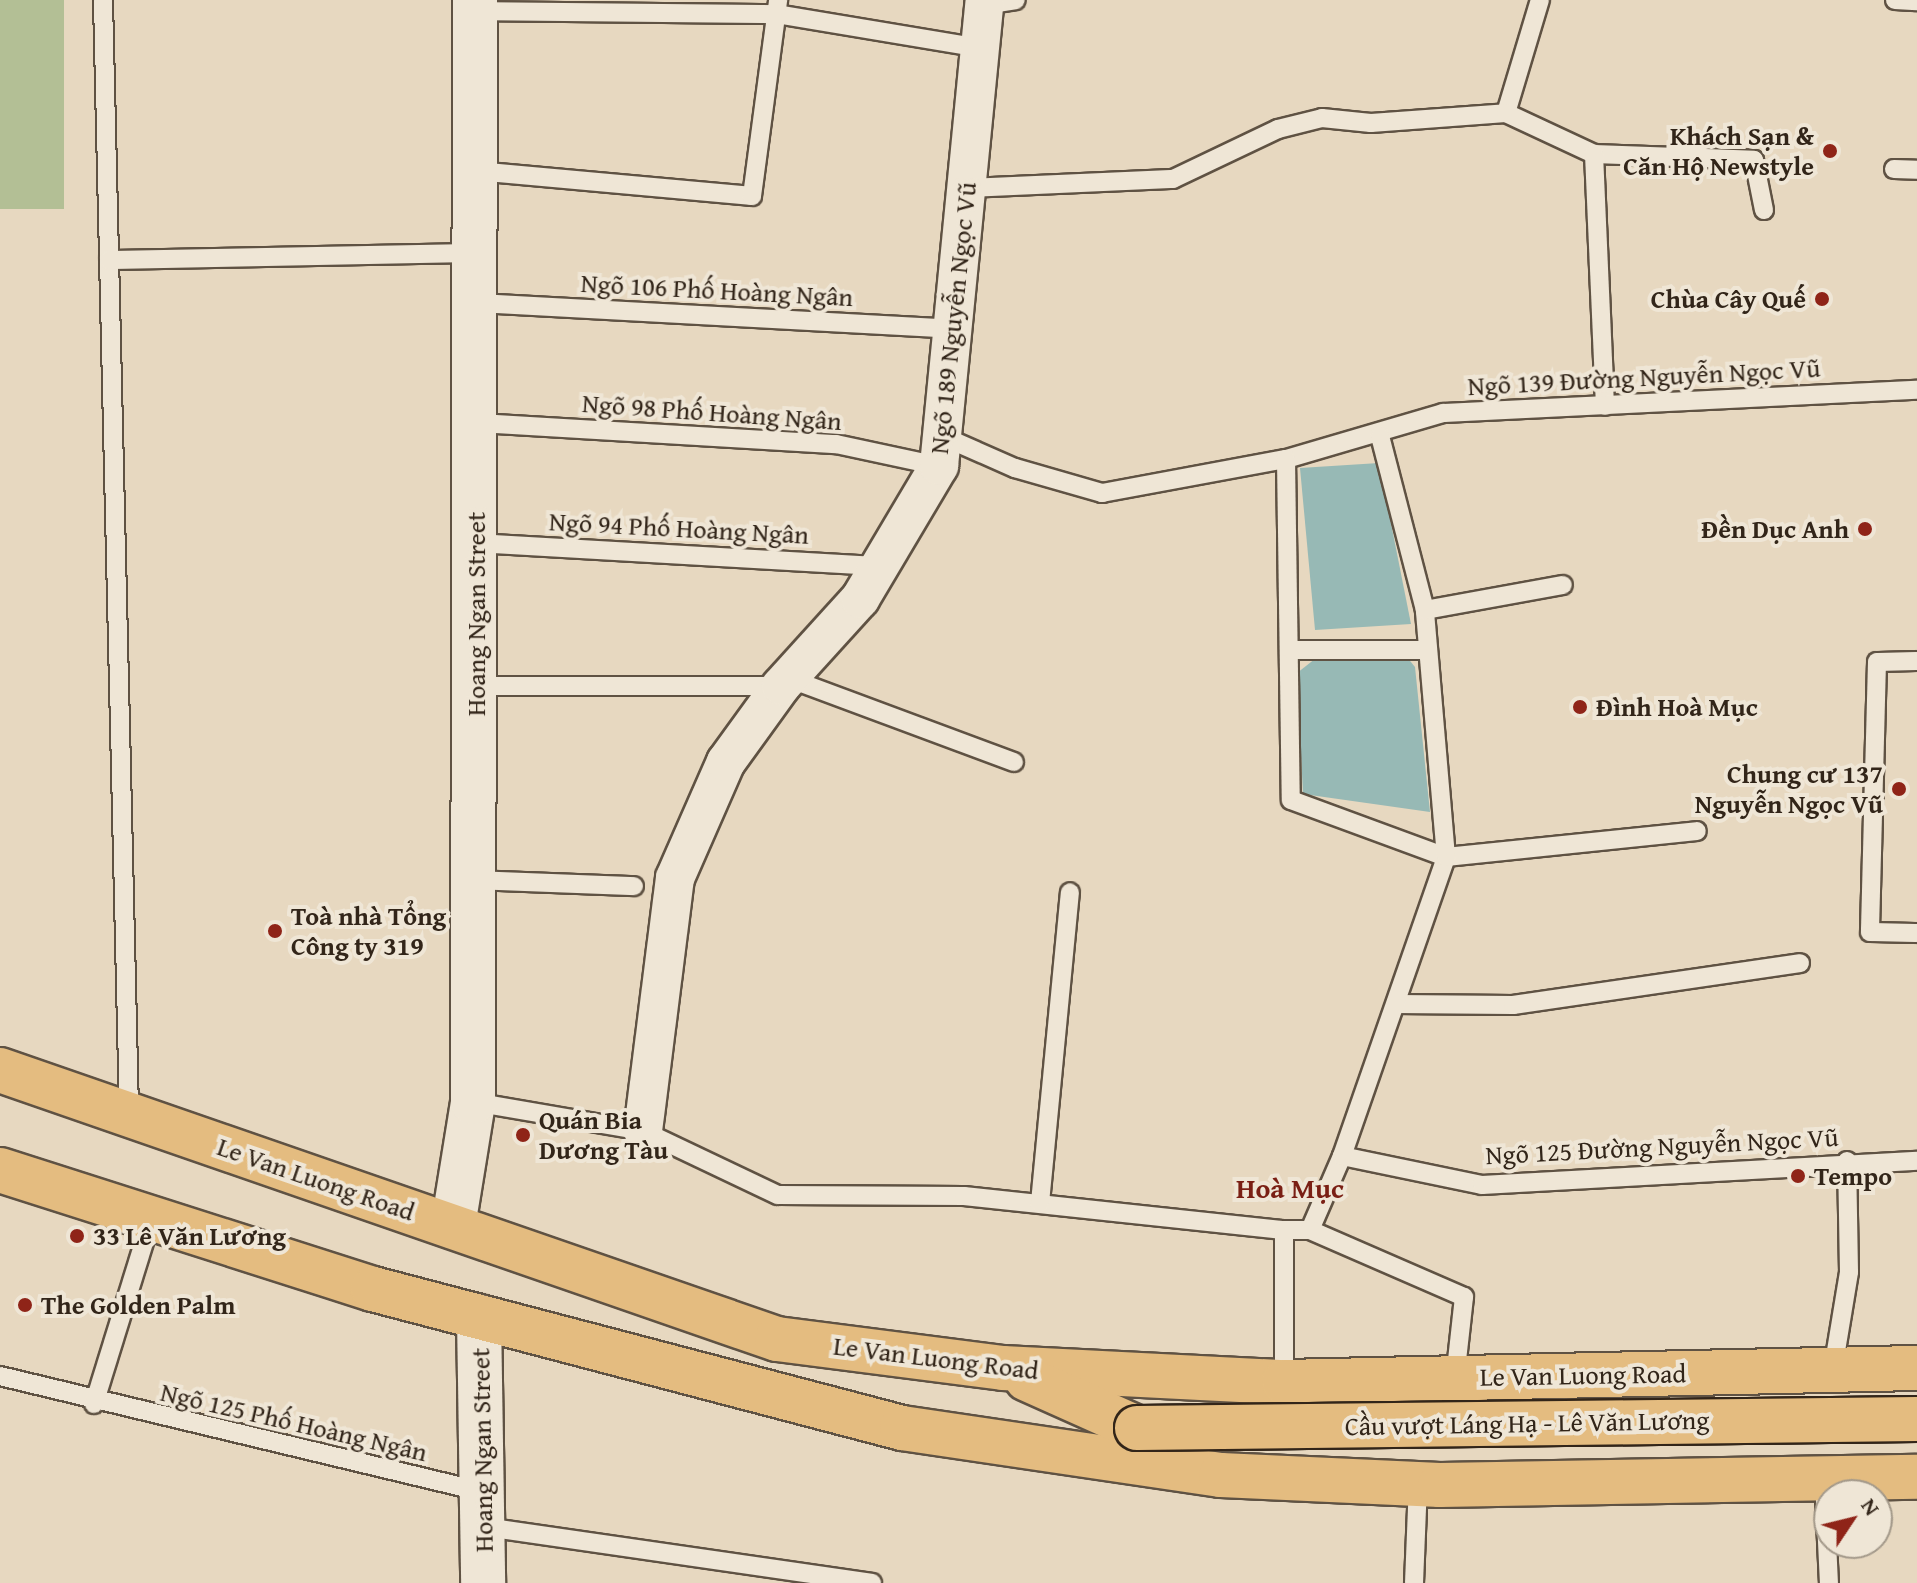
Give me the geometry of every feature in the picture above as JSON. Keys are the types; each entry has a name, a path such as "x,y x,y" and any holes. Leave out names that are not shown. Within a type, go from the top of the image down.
{"main road":[{"name":"Le Van Luong Road","path":"0,1070 777,1339 1003,1368 1284,1382 1917,1368"},
{"path":"0,1170 479,1317 794,1404 1000,1442 1221,1475 1418,1485 1917,1477"},
{"path":"1003,1368 1137,1428"},
{"path":"1849,1370 1867,1477"},
{"name":"Cầu vượt Láng Hạ - Lê Văn Lương","path":"1000,1442 1137,1428 1917,1419"}],"street":[{"name":"Ngõ 189 Nguyễn Ngọc Vũ","path":"643,1131 675,878 726,762 785,682 860,599 940,451 981,48 995,2"},
{"name":"Hoang Ngan Street","path":"453,1226 473,1102 479,423 475,6"},
{"name":"Hoang Ngan Street","path":"479,1317 483,1583"}],"lane":[{"path":"103,0 129,1113"},
{"path":"1506,113 1540,0"},
{"path":"1895,0 1917,1"},
{"path":"475,6 778,7 981,48"},
{"path":"477,171 752,196 778,7"},
{"path":"966,188 1173,179 1278,129 1322,118 1371,123 1506,113 1594,154 1754,160 1764,210"},
{"path":"1594,154 1605,406"},
{"path":"1894,169 1917,170"},
{"path":"109,260 477,253"},
{"name":"Ngõ 106 Phố Hoàng Ngân","path":"478,303 952,329"},
{"name":"Ngõ 139 Đường Nguyễn Ngọc Vũ","path":"1286,459 1380,436 1407,418 1443,413 1917,390"},
{"name":"Ngõ 98 Phố Hoàng Ngân","path":"479,423 940,451 1102,493 1286,459"},
{"path":"1310,1230 1342,1156 1446,857 1425,610 1380,436"},
{"path":"1286,459 1291,800 1446,857 1697,831"},
{"name":"Ngõ 94 Phố Hoàng Ngân","path":"476,543 880,566"},
{"path":"1425,610 1563,585"},
{"path":"1291,650 1428,650"},
{"path":"1917,661 1877,662 1870,932 1917,933"},
{"path":"475,686 785,682 1014,762"},
{"path":"475,880 634,886"},
{"path":"1040,1203 1070,892"},
{"path":"1396,1004 1513,1005 1800,963"},
{"path":"473,1102 643,1131 778,1195 1040,1203 1284,1230 1310,1230 1464,1297 1455,1378"},
{"name":"Ngõ 125 Đường Nguyễn Ngọc Vũ","path":"1342,1156 1482,1185 1847,1161 1917,1161"},
{"path":"1847,1161 1849,1370"},
{"path":"94,1404 152,1217"},
{"path":"1284,1230 1284,1382"},
{"name":"Ngõ 125 Phố Hoàng Ngân","path":"0,1376 484,1509 872,1583"},
{"path":"1824,1478 1829,1583"},
{"path":"1414,1583 1418,1485"}],"green space":[{"path":"0,0 64,0 64,209 0,209"}],"water":[{"path":"1379,463 1411,624 1315,630 1300,468"},
{"path":"1320,655 1406,656 1415,667 1430,812 1303,794 1297,673"}],"place":[{"name":"Khách Sạn & Căn Hộ Newstyle","path":"1830,151"},
{"name":"Chùa Cây Quế","path":"1822,299"},
{"name":"Đền Dục Anh","path":"1865,529"},
{"name":"Đình Hoà Mục","path":"1580,707"},
{"name":"Chung cư 137 Nguyễn Ngọc Vũ","path":"1899,789"},
{"name":"Toà nhà Tổng Công ty 319","path":"275,931"},
{"name":"Quán Bia Dương Tàu","path":"523,1135"},
{"name":"Tempo","path":"1798,1176"},
{"name":"33 Lê Văn Lương","path":"77,1236"},
{"name":"The Golden Palm","path":"25,1305"}],"district":[{"name":"Hoà Mục","path":"1290,1188"}]}
